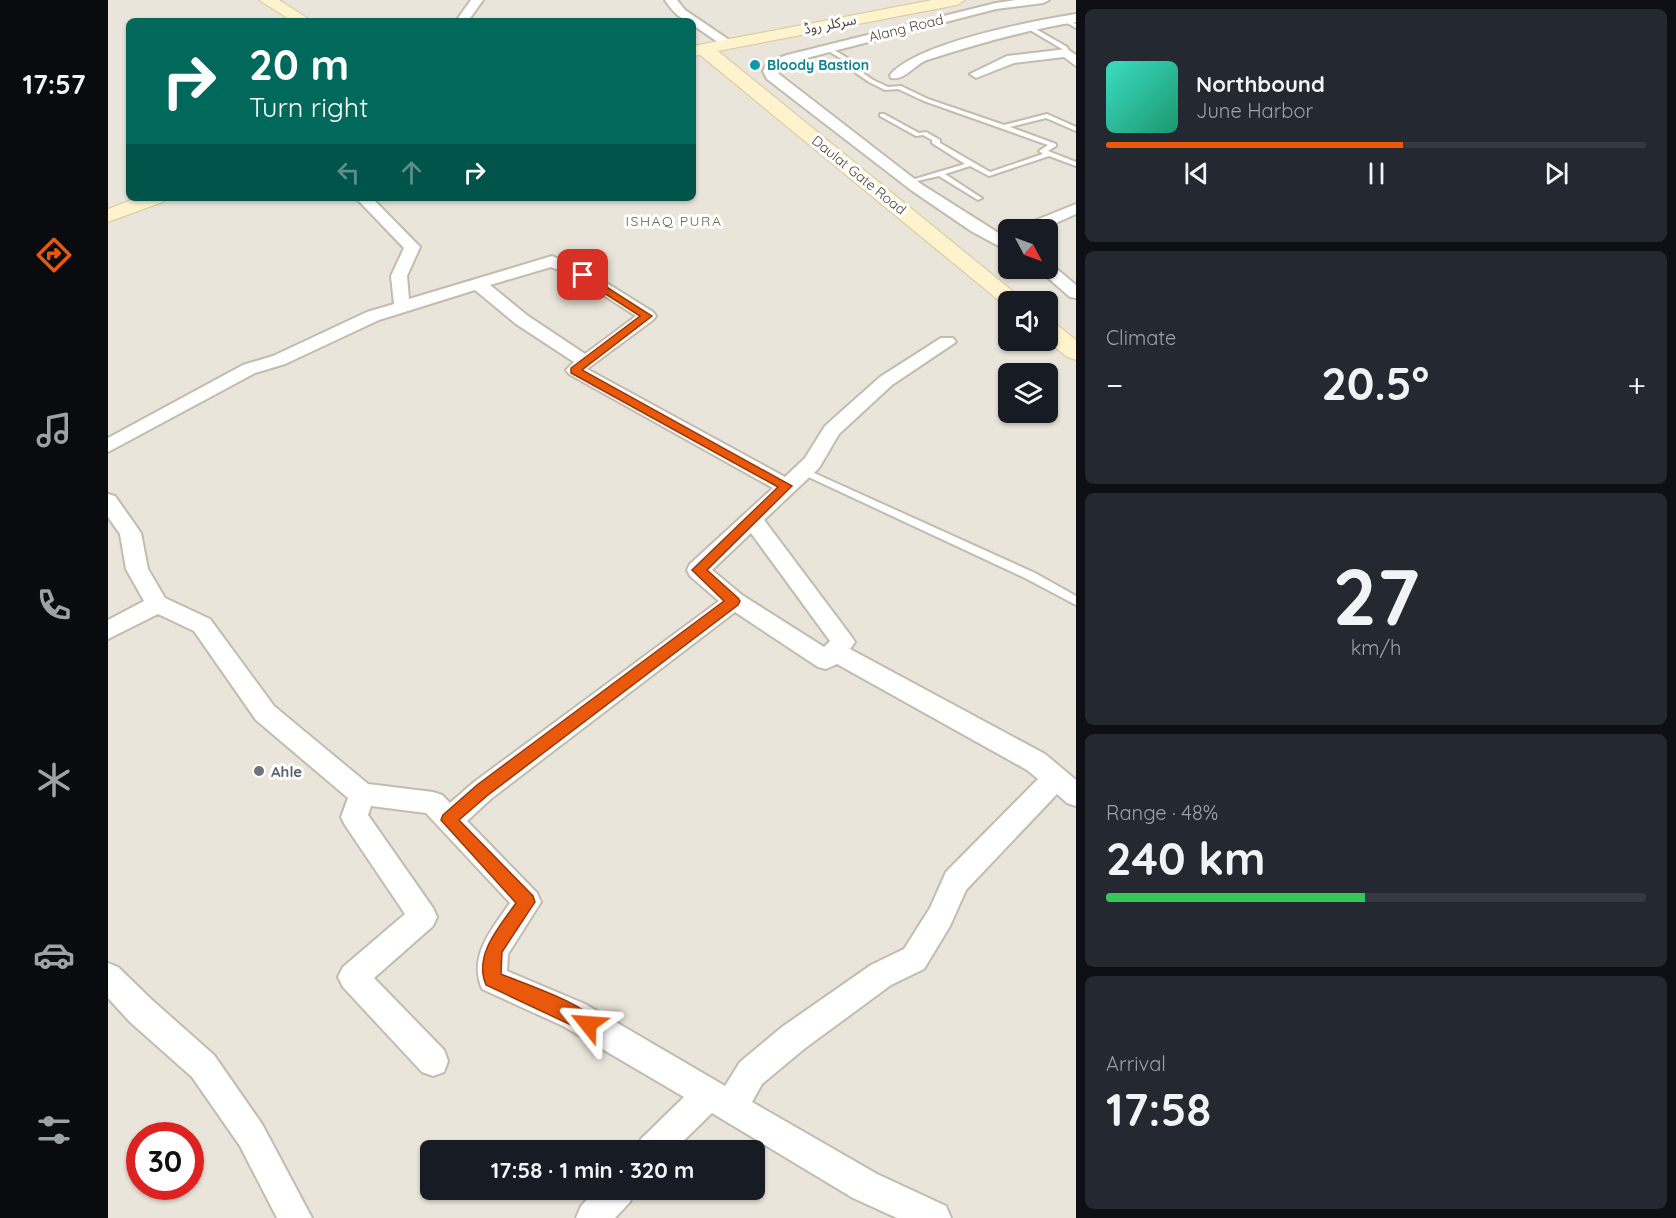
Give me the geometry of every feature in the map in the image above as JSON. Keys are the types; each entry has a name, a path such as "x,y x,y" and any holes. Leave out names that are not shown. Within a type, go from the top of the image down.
{"main road":[{"name":"سرکلر روڈ","path":"698,50 957,0"},
{"path":"273,1 299,18"},
{"name":"Daulat Gate Road","path":"698,50 1000,291"},
{"path":"108,216 148,201"},
{"path":"1058,337 1076,352"}],"street":[{"path":"464,18 476,0"},
{"path":"671,0 681,12 690,18"},
{"name":"Alang Road","path":"910,182 772,76 769,71 772,65 827,48 996,6 1043,0"},
{"path":"896,75 917,59 1027,26 1070,18"},
{"path":"696,22 729,44"},
{"path":"976,74 1011,59 1072,57"},
{"path":"910,182 970,225 998,238"},
{"path":"367,201 412,247 401,264 397,284 403,307"},
{"path":"1052,219 1076,209"},
{"path":"108,446 249,369 279,360 340,330 403,307 552,261 578,272 647,316 575,370 786,486"},
{"path":"1058,276 1072,285"},
{"path":"478,284 522,320 587,363"},
{"path":"752,519 843,642 826,660 734,601 698,570 786,486 812,463 832,430 886,381 947,342"},
{"path":"108,501 130,533 137,569 157,604 202,625 264,713 362,794 433,803 527,902 494,950 492,979 574,1015 865,1186 934,1218"},
{"path":"449,820 483,790 734,601"},
{"path":"108,630 157,604"},
{"path":"666,1140 719,1102 793,1038 881,975 914,958 940,917 956,881 1066,787 1036,762 834,651"},
{"path":"362,794 354,817 423,917 353,976 433,1061"},
{"path":"108,977 141,1011 203,1066 251,1135 295,1218"},
{"path":"593,1218 609,1200"}],"lane":[{"path":"1070,18 1076,26"},
{"path":"1027,26 1065,48 1072,57"},
{"path":"827,48 852,63 858,72 871,81 887,89 899,87 926,100 1054,144 1042,152 1076,164"},
{"path":"882,116 918,135 924,134 938,141 934,142 989,174 1048,154"},
{"path":"1003,127 1047,116 1076,129"},
{"path":"910,182 971,164"},
{"path":"939,173 978,198"},
{"path":"803,471 1031,576 1076,601"}],"shaded area":[{"path":"108,0 1076,0 1076,1218 108,1218"}],"place":[{"name":"Bloody Bastion","path":"755,65"},
{"name":"Ahle","path":"259,771"}],"district":[{"name":"ISHAQ PURA","path":"674,221"}],"route":[{"path":"583,275 647,316 575,370 786,486 698,570 734,601 483,790 449,820 527,902 494,950 492,979 574,1015 588,1024"}]}
